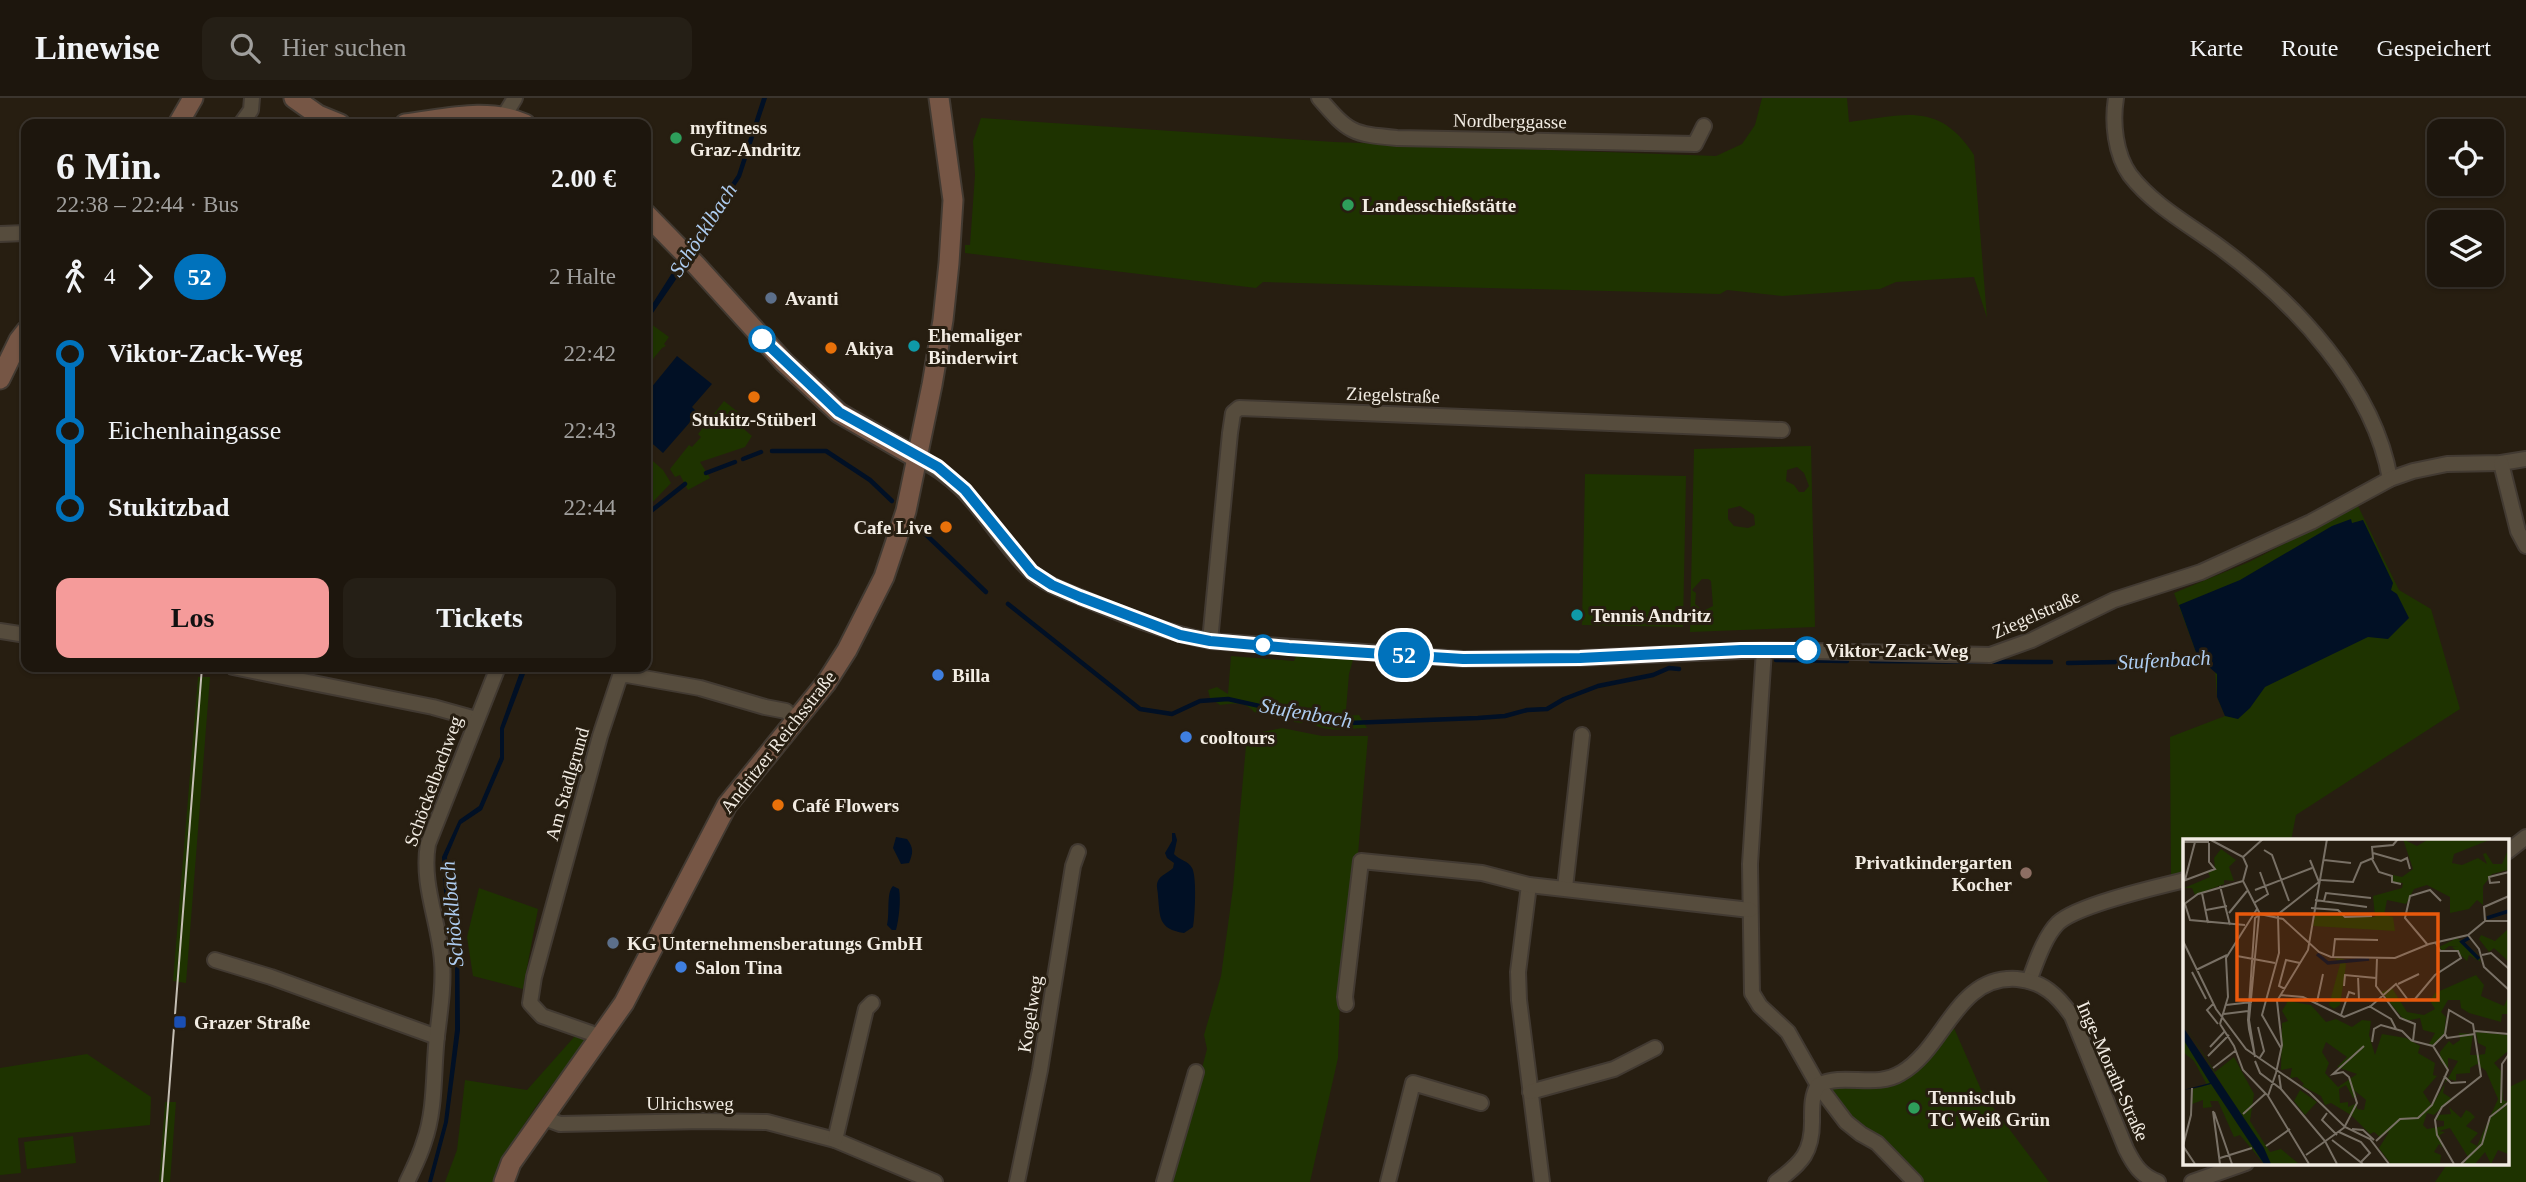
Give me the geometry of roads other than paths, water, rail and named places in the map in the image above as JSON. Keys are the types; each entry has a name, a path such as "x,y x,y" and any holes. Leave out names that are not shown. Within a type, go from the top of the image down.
{"main road":[{"path":"181,119 193,98"},
{"path":"294,98 328,119"},
{"name":"Andritzer Reichsstraße","path":"504,1182 511,1163 601,1037 641,974 722,814 748,777 819,692 847,650 884,577 906,511 943,320 953,200 939,98"},
{"path":"443,119 481,114 504,119"},
{"path":"651,219 776,354 839,412 917,458"},
{"path":"0,379 21,337"}],"street":[{"path":"245,119 251,110 252,98"},
{"path":"515,98 518,119"},
{"name":"Nordberggasse","path":"1319,98 1337,120 1359,135 1397,138 1695,144 1704,126"},
{"path":"2116,98 2113,117 2119,149 2129,173 2162,207 2241,263 2270,289 2323,345 2345,372 2363,402 2382,444 2390,479"},
{"path":"0,234 21,233"},
{"name":"Ziegelstraße","path":"1210,641 1233,412 1239,408 1782,430"},
{"name":"Ziegelstraße","path":"917,458 938,467 965,490 1032,572 1052,585 1160,629 1210,641 1463,659 1580,658 1764,650 1990,655 2032,640 2114,600 2201,572 2311,522 2390,479 2447,464 2501,463 2526,459"},
{"path":"2501,463 2518,531 2526,545"},
{"path":"0,631 21,634"},
{"path":"1764,650 1749,864 1752,993 1760,1006 1788,1032 1818,1085 1846,1122 1877,1143 1916,1182"},
{"path":"258,672 433,707 477,719"},
{"name":"Schöckelbachweg","path":"407,1182 425,1141 433,1091 442,964 438,927 427,888 425,860 428,844 496,672"},
{"name":"Am Stadlgrund","path":"601,1037 542,1016 530,1003 534,976 584,793 620,676 700,688 786,711 796,721"},
{"path":"1565,888 1583,735"},
{"path":"2508,851 2526,837"},
{"name":"Kogelweg","path":"1017,1182 1040,1070 1073,866 1078,852"},
{"path":"1346,1004 1360,861 1482,873 1529,885 1750,910"},
{"path":"2029,981 2053,929 2067,916 2120,897 2183,881"},
{"path":"1529,885 1518,972 1519,1000 1542,1182"},
{"path":"215,960 271,977 437,1037"},
{"name":"Inge-Morath-Straße","path":"1818,1085 1837,1079 1884,1081 1892,1078 1913,1065 1957,1010 1979,988 2000,979 2029,981 2059,997 2072,1016 2135,1167 2148,1179 2158,1182"},
{"path":"835,1140 866,1009 872,1003"},
{"path":"1530,1093 1614,1069 1655,1048"},
{"path":"1164,1182 1196,1072"},
{"path":"1388,1182 1413,1083 1481,1103"},
{"path":"1776,1182 1796,1168 1810,1147 1814,1091 1818,1085"},
{"name":"Ulrichsweg","path":"544,1118 560,1124 767,1122 835,1140 935,1182"},
{"path":"2192,1182 2243,1164"}],"water":[{"name":"Schöcklbach","path":"762,98 767,98 741,177 710,230 651,316 651,306 707,227 737,175"},
{"path":"677,356 712,384 692,407 698,413 663,453 651,442 651,388"},
{"path":"2351,519 2352,523 2363,520 2393,583 2391,590 2397,594 2409,618 2388,639 2368,637 2265,687 2238,719 2225,716 2217,697 2217,674 2209,667 2208,656 2197,655 2179,605 2240,580 2332,526"},
{"name":"Schöcklbach","path":"520,672 526,672 504,729 504,759 482,810 461,824 447,857 448,891 459,931 460,1030 448,1122 432,1182 428,1182 444,1122 455,1030 455,932 444,892 442,857 459,820 479,806 500,757 500,728"},
{"path":"1172,833 1175,833 1177,840 1174,854 1191,866 1195,879 1193,927 1184,933 1165,925 1159,910 1157,883 1173,868 1174,863 1165,853 1172,841"},
{"path":"896,837 907,839 911,845 909,863 901,864 893,848"},
{"path":"893,886 899,889 900,893 896,930 887,925"}],"waterway":[{"name":"Stufenbach","path":"772,451 826,451 870,480 892,501"},
{"name":"Stufenbach","path":"743,459 761,452"},
{"name":"Stufenbach","path":"706,473 735,462"},
{"name":"Stufenbach","path":"651,511 685,484"},
{"name":"Stufenbach","path":"917,526 986,592"},
{"name":"Stufenbach","path":"1008,604 1140,709 1172,714 1200,701 1228,699 1301,713 1318,719 1332,717 1349,723 1505,716 1527,710 1547,709 1564,699 1598,686 1653,675 1669,668 1679,669"},
{"name":"Stufenbach","path":"1776,660 1847,661"},
{"name":"Stufenbach","path":"2068,663 2214,660"},
{"name":"Stufenbach","path":"1871,661 2051,662"}],"tram line":[{"path":"264,119 282,119"},
{"path":"162,1182 202,672"}],"place":[{"name":"myfitness Graz-Andritz","path":"676,138"},
{"name":"Landesschießstätte","path":"1348,205"},
{"name":"Avanti","path":"771,298"},
{"name":"Ehemaliger Binderwirt","path":"914,346"},
{"name":"Akiya","path":"831,348"},
{"name":"Stukitz-Stüberl","path":"754,397"},
{"name":"Cafe Live","path":"946,527"},
{"name":"Tennis Andritz","path":"1577,615"},
{"name":"Viktor-Zack-Weg","path":"1807,650"},
{"name":"Billa","path":"938,675"},
{"name":"cooltours","path":"1186,737"},
{"name":"Café Flowers","path":"778,805"},
{"name":"Privatkindergarten Kocher","path":"2026,873"},
{"name":"KG Unternehmensberatungs GmbH","path":"613,943"},
{"name":"Salon Tina","path":"681,967"},
{"name":"Grazer Straße","path":"180,1022"},
{"name":"Tennisclub TC Weiß Grün","path":"1914,1108"}]}
